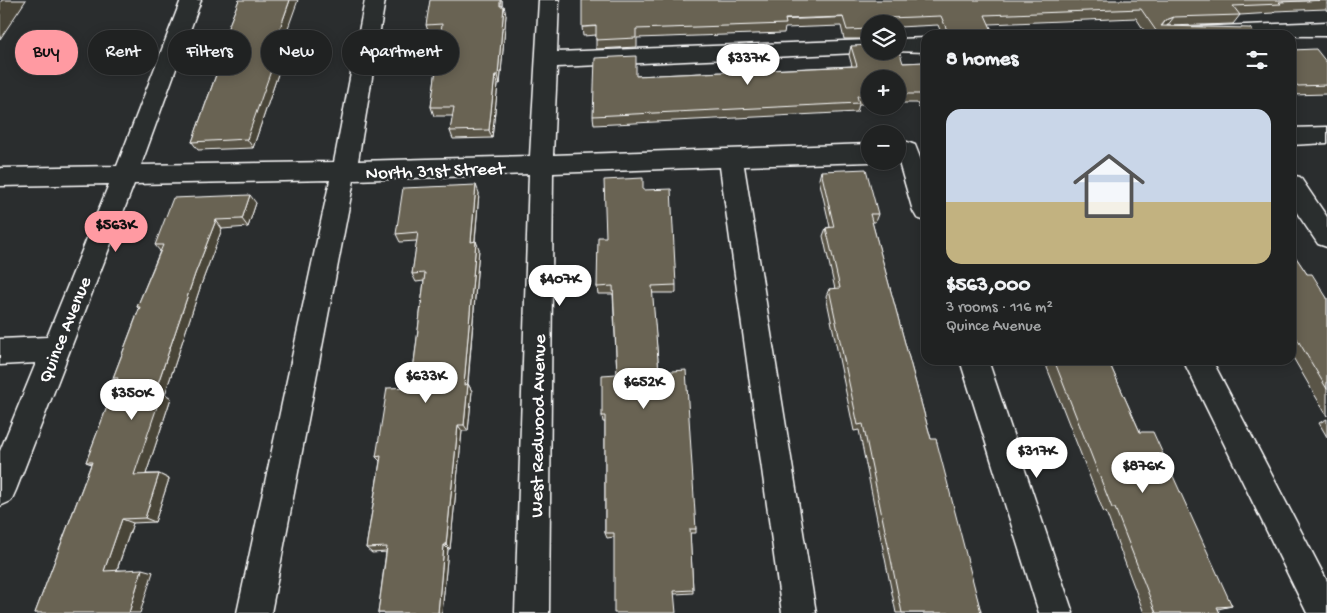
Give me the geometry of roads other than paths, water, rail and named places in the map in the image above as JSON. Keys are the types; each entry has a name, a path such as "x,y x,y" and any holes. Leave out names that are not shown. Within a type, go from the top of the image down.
{"street":[{"name":"Quince Avenue","path":"0,490 126,174 191,0"},
{"path":"254,613 344,171 375,0"},
{"name":"West Redwood Avenue","path":"532,613 541,166 550,0"},
{"path":"1296,30 1327,29"},
{"path":"906,46 921,45"},
{"path":"547,60 861,47"},
{"path":"1296,137 1327,135"},
{"path":"910,151 921,192"},
{"name":"North 31st Street","path":"0,177 541,166 861,153"},
{"path":"731,158 799,613"},
{"path":"1296,191 1327,237"},
{"path":"0,352 55,349"},
{"path":"976,365 1056,613"},
{"path":"1200,365 1325,613"}]}
